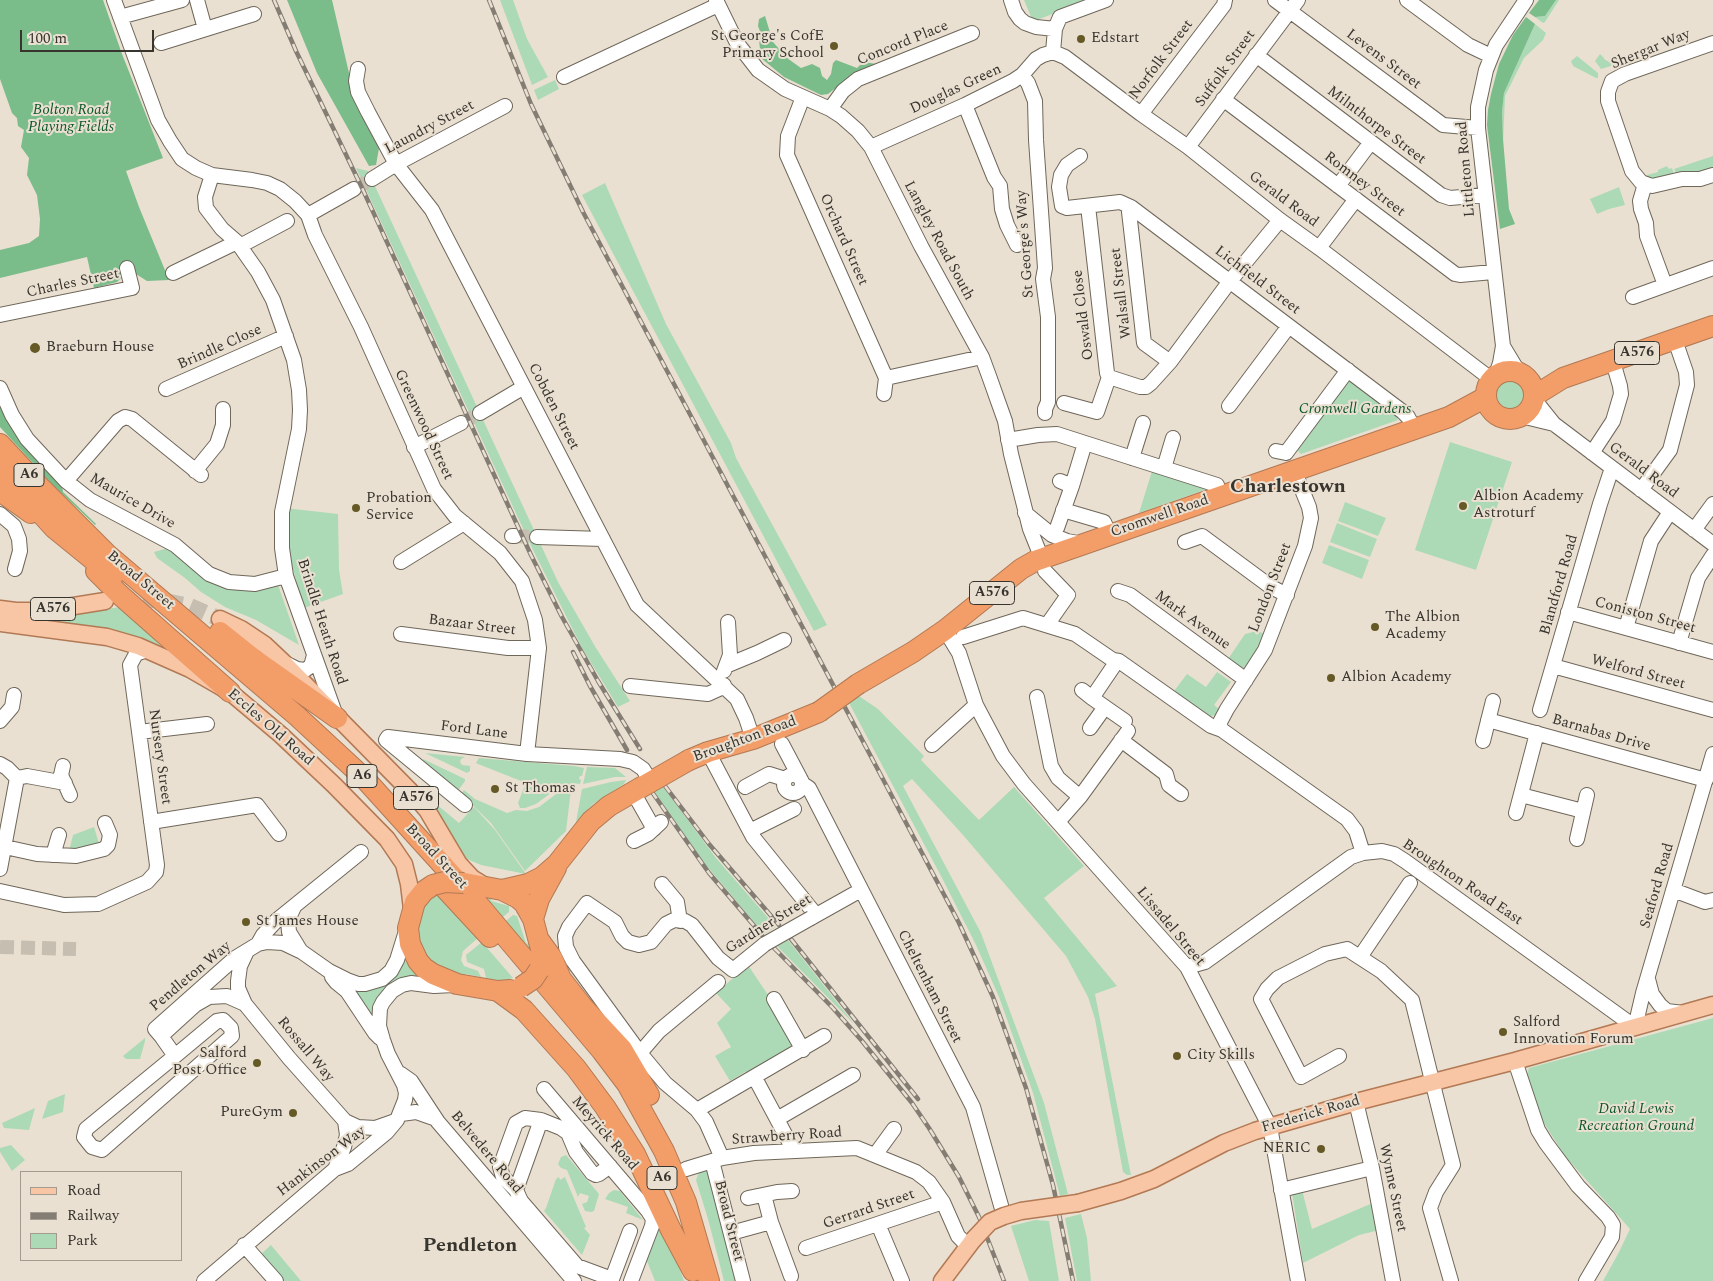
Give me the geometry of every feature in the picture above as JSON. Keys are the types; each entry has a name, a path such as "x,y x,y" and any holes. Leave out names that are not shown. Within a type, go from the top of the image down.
{"highway":[{"name":"A576","path":"1512,417 1527,411 1534,398 1563,378 1713,326"},
{"name":"A576","path":"1491,384 1506,370 1524,375 1563,378"},
{"path":"1524,375 1534,390 1534,398"},
{"name":"Cromwell Road","path":"954,634 1021,570 1035,561 1044,565 1084,544 1449,416 1491,384"},
{"path":"1491,384 1488,405 1496,415 1512,417"},
{"name":"Cromwell Road","path":"1449,416 1512,417"},
{"name":"Broad Street","path":"0,444 107,554 297,716 364,778 478,904 602,1051 627,1084 664,1151 686,1202 700,1272"},
{"name":"Broad Street","path":"0,468 57,531 262,700 358,790 569,1026 616,1090 652,1155 676,1208 700,1272"},
{"path":"0,491 57,531 119,594 230,692"},
{"path":"59,506 255,660 337,718"},
{"name":"Broughton Road","path":"493,888 532,882 542,877 557,864 591,821 609,806 689,760 708,752 753,739 820,712 858,684 913,652 954,634"},
{"name":"Broughton Road","path":"533,919 539,899 551,879 557,864"},
{"name":"A576","path":"445,882 464,883 511,893 524,903 533,919 542,956 539,970 533,979 521,987 506,991 457,984 424,968 413,954 410,918 420,896 433,885 445,882"},
{"path":"539,940 552,958 561,979 582,1006 622,1049 648,1094 686,1169 699,1210 700,1272"},
{"path":"498,991 524,1010 576,1068 605,1107 635,1154 671,1230 700,1272"}],"main road":[{"name":"A576","path":"0,609 16,611 43,610 105,602"},
{"name":"A576","path":"220,619 265,645 282,661 427,810 459,864 472,878 493,888"},
{"name":"Eccles Old Road","path":"0,624 107,637 147,650 190,669 230,692 281,735 387,839 404,864 409,884 410,918"},
{"name":"Frederick Road","path":"942,1281 970,1243 1002,1210 1021,1211 1078,1203 1130,1188 1224,1143 1270,1126 1515,1061 1713,1005"}],"street":[{"path":"114,0 158,120 182,159 212,175"},
{"path":"197,0 206,29"},
{"path":"1011,0 1020,20 1036,27 1055,29"},
{"path":"1053,52 1055,29 1060,17 1106,0"},
{"name":"Norfolk Street","path":"1142,114 1226,0"},
{"name":"Levens Street","path":"1275,0 1294,5 1444,125 1478,128"},
{"path":"1407,0 1468,45 1491,56"},
{"name":"Littleton Road","path":"1491,384 1500,363 1502,346 1478,128 1480,96 1491,56 1502,34 1526,0"},
{"path":"120,18 178,1"},
{"path":"564,77 717,3"},
{"name":"Langley Road South","path":"717,3 737,43 750,62 776,84 830,109 850,123 871,148 921,246 982,357 1000,406 1025,513 1044,565"},
{"name":"Suffolk Street","path":"1188,147 1294,5"},
{"path":"161,43 254,14"},
{"name":"Concord Place","path":"830,109 843,91 858,79 972,34"},
{"name":"Shergar Way","path":"1645,184 1632,171 1608,101 1610,85 1612,81 1625,74 1713,43"},
{"name":"Gerald Road","path":"1053,52 1065,57 1188,147 1491,384"},
{"name":"Douglas Green","path":"871,148 1013,81 1022,75 1036,59 1053,52"},
{"name":"Milnthorpe Street","path":"1256,55 1446,198 1485,195"},
{"name":"Cobden Street","path":"358,69 356,81 358,92 396,164 432,210 637,604 737,699 753,739"},
{"name":"St George's Way","path":"1022,75 1028,83 1035,101 1045,268 1043,278 1048,317 1048,402 1045,413"},
{"name":"Orchard Street","path":"803,97 788,136 787,155 886,378"},
{"name":"Romney Street","path":"1223,99 1455,274 1494,272"},
{"path":"965,105 994,177 1000,186 1002,209 1007,225 1017,245"},
{"name":"Laundry Street","path":"372,179 396,164 505,106"},
{"path":"1338,186 1371,142"},
{"name":"Lichfield Street","path":"1080,156 1067,165 1061,175 1059,187 1062,206 1067,208 1120,202 1131,207 1403,412 1414,428"},
{"name":"Greenwood Street","path":"212,175 267,183 280,189 308,215 315,235 361,327 434,488 455,516 500,553 522,581 535,620 539,648 527,754"},
{"name":"Brindle Heath Road","path":"212,175 205,197 206,208 222,229 239,244 258,272 274,300 294,360 300,410 300,429 282,512 282,548 286,576 337,718"},
{"path":"1665,285 1647,236 1646,223 1641,209 1640,201 1645,184 1652,186 1682,179 1700,179 1713,176"},
{"path":"308,215 354,189"},
{"path":"1319,248 1356,199"},
{"name":"Oswald Close","path":"1088,206 1109,377 1140,387 1146,387 1170,362"},
{"name":"Walsall Street","path":"1131,207 1131,229 1144,343 1170,362"},
{"path":"1170,362 1230,281 1280,220"},
{"path":"173,272 239,244 284,221"},
{"name":"Charles Street","path":"0,315 132,288 126,268"},
{"path":"1632,297 1713,268"},
{"path":"1229,406 1289,326"},
{"name":"Brindle Close","path":"166,390 286,336"},
{"path":"1641,490 1670,450 1687,385 1686,372 1675,340"},
{"name":"Littleton Road","path":"1502,346 1515,366 1524,375"},
{"path":"884,394 886,378 982,357"},
{"path":"1592,453 1613,421 1621,394 1613,362"},
{"path":"1276,451 1286,453 1348,370"},
{"path":"1064,403 1097,412 1109,377"},
{"path":"480,414 524,387"},
{"name":"Maurice Drive","path":"0,388 12,415 27,439 66,481 90,500 175,545 209,574 229,582 255,584 286,576"},
{"name":"Gerald Road","path":"1534,398 1554,424 1713,544"},
{"path":"66,481 118,421 125,417 132,420 198,473 217,444 217,424 223,409"},
{"name":"Gerald Road","path":"1512,417 1554,424"},
{"path":"414,447 461,423"},
{"path":"1132,458 1143,423"},
{"path":"1008,440 1057,434 1217,485"},
{"path":"1164,468 1173,438"},
{"path":"1057,528 1063,510 1066,483 1085,443"},
{"name":"Blandford Road","path":"1540,710 1612,468"},
{"name":"London Street","path":"1222,730 1219,724 1227,709 1265,650 1305,546 1311,518 1309,507 1294,470"},
{"path":"1694,530 1713,504"},
{"path":"1063,510 1104,522 1110,535"},
{"path":"1626,628 1650,541 1670,512"},
{"path":"1025,513 1046,531 1058,538 1084,544"},
{"path":"0,514 14,526 19,539 20,551 15,569"},
{"path":"401,562 464,524"},
{"path":"1185,542 1202,536 1271,587 1287,595"},
{"path":"537,537 604,540"},
{"path":"1679,643 1698,578 1713,555"},
{"path":"1044,565 1068,595 1047,625"},
{"name":"Mark Avenue","path":"1118,591 1130,594 1246,680"},
{"name":"Coniston Street","path":"1568,612 1713,652"},
{"path":"954,634 1023,618 1075,634 1115,661 1119,661 1211,726 1222,730 1347,819 1356,831 1363,853"},
{"path":"630,686 708,694 719,689 730,655 728,622"},
{"name":"Bazaar Street","path":"401,634 508,648 539,648"},
{"name":"Lissadel Street","path":"954,634 976,705 1003,756 1024,784 1187,967 1270,1126 1298,1281"},
{"path":"728,665 757,654 784,640"},
{"name":"Nursery Street","path":"0,891 64,905 98,904 147,882 156,872 157,865 130,665 136,654 147,650"},
{"path":"282,661 297,669 305,670 311,666 314,655"},
{"path":"1115,661 1113,667 1087,694 1105,707 1166,774 1169,785 1181,794"},
{"name":"Welford Street","path":"1553,666 1713,710"},
{"path":"1037,698 1052,766 1058,778 1080,797"},
{"path":"1483,741 1493,701"},
{"path":"0,721 16,705"},
{"path":"932,745 976,705"},
{"path":"1090,728 1105,707"},
{"name":"Barnabas Drive","path":"1488,720 1706,780"},
{"path":"139,732 207,724"},
{"path":"1058,822 1080,797 1125,731"},
{"path":"1516,813 1537,733"},
{"name":"Ford Lane","path":"456,802 386,740 388,737 527,754 620,759 634,762 643,769 641,787 658,825 634,842"},
{"name":"Cheltenham Street","path":"782,744 802,781 809,788 973,1107 1002,1210"},
{"path":"708,752 753,837 814,916"},
{"name":"Seaford Road","path":"1635,1027 1639,1007 1713,754"},
{"path":"0,764 17,778"},
{"path":"17,778 28,776 67,789 61,775 63,766"},
{"path":"745,787 769,774 785,779 786,790 793,794 800,791 802,781"},
{"path":"0,869 17,778"},
{"path":"1521,795 1583,812"},
{"path":"1577,839 1587,795"},
{"path":"151,822 257,805 280,834"},
{"path":"750,831 794,809"},
{"path":"5,847 37,854 76,856 104,849 110,840 105,823"},
{"path":"53,855 59,835"},
{"name":"Broughton Road East","path":"1187,967 1205,962 1352,857 1363,853 1382,851 1400,857 1635,1027"},
{"path":"253,947 277,920 361,852"},
{"path":"1360,957 1410,883"},
{"path":"662,884 677,902 680,921"},
{"name":"Gardner Street","path":"680,921 685,921 692,925 718,958 733,970 765,944 861,890"},
{"path":"1673,890 1705,902 1713,900"},
{"name":"Broad Street","path":"680,921 674,920 666,924 651,942 639,945 628,942 611,918 587,903 567,931 565,936 566,947 573,961 640,1053 665,1083 697,1110 706,1122 717,1160 731,1233 743,1281"},
{"path":"294,906 288,920 289,932 302,952"},
{"path":"253,947 275,942 283,944 302,952 329,971 358,984 371,983 382,979 394,966 410,918"},
{"name":"Rossall Way","path":"253,947 240,966 238,980 238,988 245,1004 345,1122"},
{"name":"Pendleton Way","path":"158,1032 235,958 253,947"},
{"path":"1339,1056 1301,1077 1261,999 1267,989 1278,978 1325,954 1347,949 1380,970 1412,1000 1453,1164 1436,1192 1430,1208 1451,1281"},
{"path":"329,971 336,982 347,991 374,1033 383,1040"},
{"path":"1648,979 1652,994 1660,1005 1668,1010 1683,1013"},
{"path":"640,1053 659,1031 709,995 718,982"},
{"path":"383,1040 379,1026 380,1008 392,990 412,983 434,986 457,984"},
{"path":"175,1056 158,1032 209,997 227,996 245,1004"},
{"path":"774,999 803,1050"},
{"path":"223,1020 231,1028 232,1036 102,1150 92,1146 84,1138 86,1129 175,1056 217,1021 223,1020"},
{"path":"697,1110 803,1050 824,1036"},
{"name":"Belvedere Road","path":"383,1040 398,1072 411,1081 436,1119 574,1281"},
{"path":"1515,1061 1538,1130 1578,1186 1613,1224 1612,1237 1586,1281"},
{"path":"398,1072 406,1093 399,1117"},
{"path":"777,1120 854,1075"},
{"path":"754,1078 794,1151"},
{"name":"Meyrick Road","path":"544,1089 648,1211 653,1221 643,1254 631,1281"},
{"name":"Wynne Street","path":"1356,1102 1372,1168 1394,1281"},
{"path":"335,1168 344,1148 347,1135 345,1122 358,1127 375,1128 410,1112 416,1112 436,1119"},
{"name":"Hankinson Way","path":"204,1281 335,1168 348,1164 387,1132 399,1117"},
{"path":"610,1166 599,1174 592,1173 576,1152 568,1133 541,1120 525,1118 516,1123 500,1167 503,1177 516,1190 521,1201 577,1266 612,1279 630,1231"},
{"path":"516,1190 541,1120"},
{"path":"875,1155 894,1129"},
{"name":"Strawberry Road","path":"686,1169 717,1160 754,1153 857,1148 916,1172 929,1182 943,1202 958,1236 970,1243"},
{"path":"1282,1190 1372,1168"},
{"path":"748,1198 792,1191"},
{"path":"764,1195 771,1222 791,1276"},
{"name":"Gerrard Street","path":"806,1248 943,1202"},
{"path":"731,1233 771,1222"},
{"path":"878,1224 902,1281"},
{"path":"244,1246 276,1281"}],"green space":[{"name":"Bolton Road Playing Fields","path":"0,0 103,0 163,158 126,171 169,280 147,281 136,274 132,263 123,267 121,278 117,282 94,288 87,257 0,278 0,250 29,243 39,236 40,219 37,195 27,175 29,158 21,147 24,130 18,126 17,118 12,113 0,79"},
{"path":"287,0 332,0 349,73 379,148 376,165 369,166 317,73"},
{"path":"500,0 513,0 527,39 548,77 532,85"},
{"path":"1024,0 1088,0 1037,20 1032,19"},
{"path":"1539,0 1556,0 1545,16 1535,17 1529,13"},
{"path":"1556,0 1559,0 1545,22 1543,23 1535,17 1545,16"},
{"path":"765,16 773,42 787,58 801,68 812,64 820,68 822,76 827,80 831,74 833,63 836,60 857,68 863,62 877,64 850,77 828,94 821,95 784,77 761,58 759,40 761,34 758,26 759,19"},
{"path":"1526,17 1535,24 1504,93 1502,112 1509,209 1515,224 1500,229 1487,125 1488,110 1499,64 1513,35"},
{"path":"1535,24 1546,33 1543,40 1524,58 1505,96 1503,143 1502,112 1504,93"},
{"path":"1600,54 1614,65 1601,69 1595,61"},
{"path":"1577,56 1598,73 1598,78 1573,66 1571,61"},
{"path":"555,80 559,89 538,100 534,90"},
{"path":"1713,156 1713,168 1711,169 1698,172 1676,173 1674,169"},
{"path":"1667,166 1669,169 1672,168 1674,174 1660,178 1648,178 1647,175 1658,172 1658,170"},
{"path":"356,168 368,171 558,582 596,648 630,701 618,707 582,648 532,548"},
{"path":"605,183 666,324 827,625 814,631 582,195"},
{"path":"1619,187 1625,205 1597,214 1590,199"},
{"path":"1509,377 1516,378 1522,382 1526,388 1526,402 1522,408 1516,412 1509,413 1502,412 1496,408 1492,402 1491,395 1492,388 1496,382 1502,378"},
{"name":"Cromwell Gardens","path":"1354,380 1394,411 1398,420 1301,454 1298,451 1298,447 1347,382"},
{"path":"0,401 62,485 63,492 95,525 54,486 0,427"},
{"name":"Albion Academy Astroturf","path":"1450,442 1512,462 1476,570 1415,550"},
{"path":"1153,468 1207,489 1139,513"},
{"path":"1345,502 1386,518 1378,536 1338,521"},
{"path":"285,508 338,514 339,570 343,594 304,608 292,566"},
{"path":"1337,523 1377,539 1370,557 1330,542"},
{"path":"1329,545 1369,560 1362,579 1322,563"},
{"path":"168,548 205,576 277,582 299,645 256,620 225,607 201,592 157,558 154,552"},
{"path":"121,607 163,648 33,622 34,618"},
{"path":"1257,631 1265,634 1254,656 1243,669 1228,659 1245,634"},
{"path":"1217,672 1231,682 1214,705 1223,712 1218,719 1213,715 1207,722 1171,695 1187,674 1206,687"},
{"path":"859,696 878,709 924,756 921,760 979,820 1014,787 1084,866 1044,898 1117,986 1095,994 1131,1175 1123,1172 1095,1019 1088,997 1066,956 963,835 912,779 903,786 981,933 1044,1103 1068,1194 1060,1196 1033,1093 999,997 976,945 942,878 849,703"},
{"path":"425,753 465,757 460,762 462,765 470,766 470,771 467,773"},
{"path":"479,758 584,768 579,779 581,780 580,784 572,783 571,785 559,787 536,804 520,808 518,803 525,785 521,781 476,763"},
{"path":"423,759 465,779 458,791 423,762"},
{"path":"587,767 615,768 626,777 615,777 583,784"},
{"path":"626,780 624,784 593,804 576,822 582,789"},
{"path":"663,787 716,858 776,927 764,934 705,864 654,791"},
{"path":"571,789 566,831 525,871 491,823 461,794 464,790 475,799 507,813 516,810 527,811 539,807 560,791"},
{"path":"430,799 459,823 474,807 495,830 526,874 481,865 467,859 427,800"},
{"path":"94,827 100,847 69,851 73,835"},
{"path":"440,890 478,938 463,951 461,960 464,966 478,971 481,977 466,974 465,977 432,965 416,939 421,907"},
{"path":"479,894 492,897 491,901 509,906 509,912 498,921"},
{"path":"513,915 517,916 526,943 531,945 533,955 501,925"},
{"path":"788,940 855,1025 777,946"},
{"path":"482,942 513,978 503,981 486,978 484,969 467,962 466,955"},
{"path":"406,957 420,974 412,977 373,1022 355,993 356,991 373,990 386,984 396,975"},
{"path":"748,965 772,1001 798,1047 759,1071 745,1072 730,1081 715,1056 731,1047 717,1023 731,1009 716,993"},
{"name":"David Lewis Recreation Ground","path":"1713,1018 1713,1281 1603,1281 1630,1229 1565,1156 1540,1117 1527,1074 1529,1068"},
{"path":"145,1038 140,1059 126,1059 123,1056"},
{"path":"65,1094 63,1112 42,1119 48,1101"},
{"path":"35,1108 29,1130 4,1128 2,1123"},
{"path":"11,1145 25,1160 12,1171 0,1152 0,1148"},
{"path":"566,1155 599,1194 594,1211 585,1211 582,1204 587,1202 589,1196 580,1193 578,1197 567,1170 561,1168 558,1164 561,1157"},
{"path":"708,1166 737,1281 724,1281 696,1180 699,1172"},
{"path":"559,1177 560,1180 565,1177 586,1227 584,1228 590,1235 582,1255 544,1211 556,1179"},
{"path":"614,1190 620,1191 643,1220 626,1213 628,1207 605,1199"},
{"path":"1302,1190 1312,1229 1375,1202 1380,1230 1359,1235 1303,1263 1292,1193"},
{"path":"1081,1214 1087,1238 1091,1281 1077,1281 1065,1218"},
{"path":"658,1219 666,1232 684,1281 655,1281 645,1256"},
{"path":"1035,1220 1049,1221 1059,1281 1029,1281 1011,1226"},
{"path":"271,1245 301,1281 284,1281 261,1254"}],"tunnel":[{"path":"354,189 372,179"},
{"path":"461,423 480,413"},
{"path":"515,536 537,537"},
{"path":"119,601 142,599 165,601 190,606 220,619"},
{"path":"0,947 76,949"}],"railway":[{"path":"274,0 531,555 562,617 598,681 640,749"},
{"path":"489,0 531,104 583,212 959,923 993,997 1026,1088 1053,1185 1073,1281"},
{"path":"573,652 590,686 627,750"},
{"path":"665,786 709,844 779,925"},
{"path":"652,792 709,873 762,935"},
{"path":"791,939 918,1099"},
{"path":"774,948 832,1007 912,1103 959,1177 979,1217 1004,1281"}],"place":[{"name":"Edstart","path":"1081,39"},
{"name":"St George's CofE Primary School","path":"834,46"},
{"name":"Braeburn House","path":"35,348"},
{"name":"Albion Academy Astroturf","path":"1463,506"},
{"name":"Probation Service","path":"356,508"},
{"name":"The Albion Academy","path":"1375,627"},
{"name":"Albion Academy","path":"1331,678"},
{"name":"St Thomas","path":"495,789"},
{"name":"St James House","path":"246,922"},
{"name":"Salford Innovation Forum","path":"1503,1032"},
{"name":"City Skills","path":"1177,1056"},
{"name":"Salford Post Office","path":"257,1063"},
{"name":"PureGym","path":"293,1113"},
{"name":"NERIC","path":"1321,1149"}],"district":[{"name":"Charlestown","path":"1288,488"},
{"name":"Pendleton","path":"470,1247"}]}
